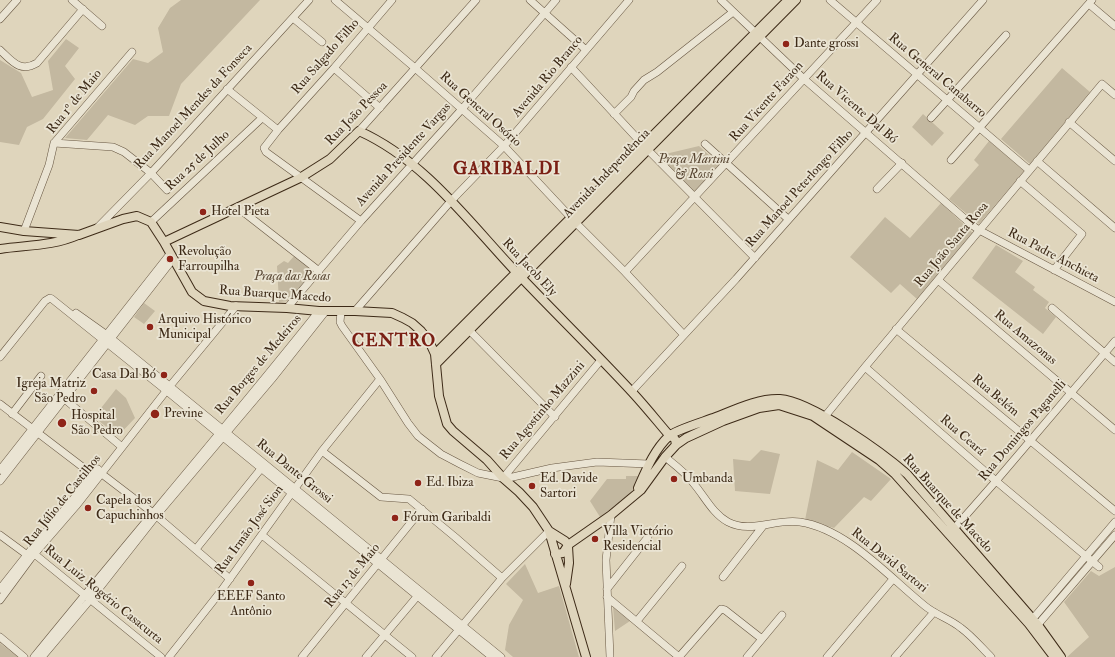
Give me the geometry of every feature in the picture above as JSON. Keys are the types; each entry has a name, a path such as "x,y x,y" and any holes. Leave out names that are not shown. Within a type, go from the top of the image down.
{"main road":[{"name":"Avenida Independência","path":"435,354 519,275 574,220 757,35 788,0"},
{"name":"Avenida Independência","path":"757,35 796,0"},
{"name":"Rua Jacob Ely","path":"359,132 376,139 391,148 413,165 450,201 632,392 669,435 675,439 676,445"},
{"name":"Rua João Pessoa","path":"164,242 300,178 330,159 359,132"},
{"path":"0,249 65,241 130,217 142,218 151,222"},
{"name":"Rua Buarque Macedo","path":"151,222 192,292 204,301 233,306 341,312 355,311 392,313 403,318 421,331 429,341 435,354"},
{"path":"0,227 24,231 79,235"},
{"name":"Avenida Independência","path":"436,364 519,275"},
{"path":"435,354 439,396 443,415 447,424 487,460 503,478 519,492 549,531 586,657"},
{"name":"Rua Buarque de Macedo","path":"636,494 649,464 669,435 751,403 780,399 801,405 892,460 907,474 951,532 1061,657"},
{"name":"Rua Buarque de Macedo","path":"554,551 562,542 568,545 611,515 636,494 665,457 676,445 686,438 723,421 759,408 779,405 823,419"},
{"path":"659,448 659,454 665,457"},
{"path":"549,531 565,541 568,545 566,587"},
{"name":"Rua Buarque de Macedo","path":"1033,624 1054,657"}],"street":[{"path":"0,20 17,0"},
{"path":"72,0 102,26"},
{"name":"Rua Manoel Mendes da Fonseca","path":"95,230 151,173 309,0"},
{"name":"Rua General Osório","path":"334,0 504,146 684,336"},
{"name":"Rua Salgado Filho","path":"300,178 266,152 264,148 392,0"},
{"name":"Rua João Pessoa","path":"359,132 476,0"},
{"path":"530,0 586,50"},
{"name":"Avenida Presidente Vargas","path":"287,308 361,221 413,165 556,0"},
{"name":"Avenida Rio Branco","path":"355,311 450,201 504,146 629,0"},
{"name":"Rua Vicente Dal Bó","path":"721,0 804,79 979,230"},
{"name":"Rua General Canabarro","path":"830,0 1029,170"},
{"name":"Rua Vicente Faraon","path":"625,272 877,0"},
{"name":"Rua Manoel Peterlongo Filho","path":"632,392 755,258 983,0"},
{"path":"951,160 1091,2 1115,26"},
{"path":"0,50 17,65 22,67 33,65 37,63 84,10"},
{"path":"614,114 631,97 634,90 644,80 657,72 733,12"},
{"path":"293,18 322,42"},
{"path":"931,118 1006,35"},
{"name":"Rua 1º de Maio","path":"54,143 132,52"},
{"path":"571,67 614,114 755,258"},
{"path":"334,68 380,108"},
{"name":"Rua João Santa Rosa","path":"823,419 896,329 1102,84 1115,95"},
{"path":"227,89 278,130"},
{"name":"Rua 25 de Julho","path":"151,222 262,118"},
{"path":"1069,122 1115,161"},
{"path":"24,231 49,165 54,143"},
{"name":"Rua 1º de Maio","path":"54,143 113,147 124,152 151,173 167,190"},
{"path":"705,144 788,219"},
{"path":"1037,162 1115,228"},
{"path":"877,189 902,163"},
{"path":"300,178 361,221"},
{"path":"1020,181 1082,234 1054,270"},
{"path":"237,207 319,271"},
{"name":"Rua Padre Anchieta","path":"979,230 1115,302"},
{"path":"0,481 2,471 171,256"},
{"name":"Rua Amazonas","path":"938,280 1115,430"},
{"name":"Rua Dante Grossi","path":"0,357 48,299 52,299 69,311 77,313 293,492 461,628 501,657"},
{"name":"Rua Júlio de Castilhos","path":"0,589 76,506 97,474 233,306"},
{"path":"1052,308 1115,362"},
{"name":"Rua Borges de Medeiros","path":"42,657 68,621 84,595 187,477 270,377 322,311"},
{"path":"341,312 340,322 342,326 380,378 418,436 441,454 478,473 503,478 552,468 597,462 649,464"},
{"name":"Rua Belém","path":"896,329 1030,442 1115,511"},
{"path":"469,330 555,416"},
{"name":"Rua Domingos Paganelli","path":"951,532 996,482 1115,341"},
{"name":"Rua Agostinho Mazzini","path":"503,478 602,360"},
{"name":"Rua Ceará","path":"865,367 996,482 1099,567"},
{"path":"12,414 41,376"},
{"name":"Rua Irmão José Sion","path":"169,657 230,579 322,451 380,378"},
{"path":"62,396 120,445"},
{"path":"0,404 34,431 155,515 230,579"},
{"path":"322,451 381,497 409,499 502,578"},
{"name":"Rua David Sartori","path":"665,457 681,469 694,483 715,512 737,526 763,526 791,521 816,526 847,541 934,612 960,627 991,657"},
{"path":"196,549 262,466"},
{"name":"Rua 13 de Maio","path":"302,657 422,509"},
{"name":"Rua Borges de Medeiros","path":"34,657 90,600 155,515"},
{"path":"610,657 606,560 611,515"},
{"path":"1033,624 1086,556 1115,522"},
{"path":"724,576 763,526"},
{"path":"436,657 502,578 549,531"},
{"name":"Rua Luiz Rogério Casacurta","path":"0,535 31,555 84,595 161,657"},
{"path":"262,535 412,657"},
{"path":"1033,624 1115,535"},
{"path":"607,589 648,537"},
{"path":"637,621 682,566"},
{"path":"827,657 892,579"},
{"name":"Rua Júlio de Castilhos","path":"0,600 5,582"},
{"path":"366,657 419,594"},
{"path":"607,597 679,657 721,609 725,610 762,639"},
{"path":"895,657 934,612"},
{"path":"747,657 782,615"},
{"name":"Rua Dante Grossi","path":"461,628 492,657"},
{"path":"0,637 24,657"}],"green space":[{"path":"181,0 260,0 181,84 169,116 148,116 135,125 108,115 87,140 65,138 133,59 148,63 163,52 158,28 170,8"},
{"path":"66,39 79,48 65,66 75,79 43,119 27,127 19,145 0,142 0,60 21,73 32,97 53,90 48,61"},
{"path":"1062,68 1090,92 1030,164 1001,139"},
{"path":"923,114 944,133 932,146 912,127"},
{"path":"989,141 1024,171 979,224 949,199 979,165 974,160"},
{"name":"Praça Martini & Rossi","path":"699,146 721,166 695,195 657,156"},
{"path":"941,203 974,234 917,299 900,284 891,293 850,257 885,217 910,238"},
{"path":"996,245 1023,261 1015,272 1035,287 1033,290 1049,302 1045,308 1056,317 1043,334 972,278"},
{"name":"Praça das Rosas","path":"295,255 316,271 289,301 279,302 277,266 284,261 288,263"},
{"path":"144,303 155,311 144,324 134,317"},
{"path":"116,389 126,398 135,418 118,436 94,417"},
{"path":"761,450 780,454 770,494 735,491 733,459 750,461"},
{"path":"852,452 891,479 871,501 864,497 834,528 805,520 817,460 838,470"},
{"path":"626,476 639,476 639,483 625,498 600,517 590,501 607,479 626,479"},
{"path":"525,564 538,593 559,586 579,657 513,657 505,650 509,625 523,600 506,584"},
{"path":"1115,567 1115,657 1067,657 1089,637 1064,602 1091,571 1099,576"},
{"path":"613,607 630,621 615,631"},
{"path":"0,643 1,644 18,657 0,657"}],"place":[{"name":"Dante grossi","path":"786,44"},
{"name":"Hotel Pieta","path":"203,212"},
{"name":"Revolução Farroupilha","path":"170,259"},
{"name":"Arquivo Histórico Municipal","path":"150,327"},
{"name":"Casa Dal Bó","path":"164,375"},
{"name":"Igreja Matriz São Pedro","path":"94,391"},
{"name":"Previne","path":"155,414"},
{"name":"Hospital São Pedro","path":"62,423"},
{"name":"Umbanda","path":"674,479"},
{"name":"Ed. Ibiza","path":"418,483"},
{"name":"Ed. Davide Sartori","path":"532,486"},
{"name":"Capela dos Capuchinhos","path":"88,508"},
{"name":"Fórum Garibaldi","path":"395,518"},
{"name":"Villa Victório Residencial","path":"595,539"},
{"name":"EEEF Santo Antônio","path":"251,583"}],"district":[{"name":"GARIBALDI","path":"507,170"},
{"name":"CENTRO","path":"394,342"}]}
